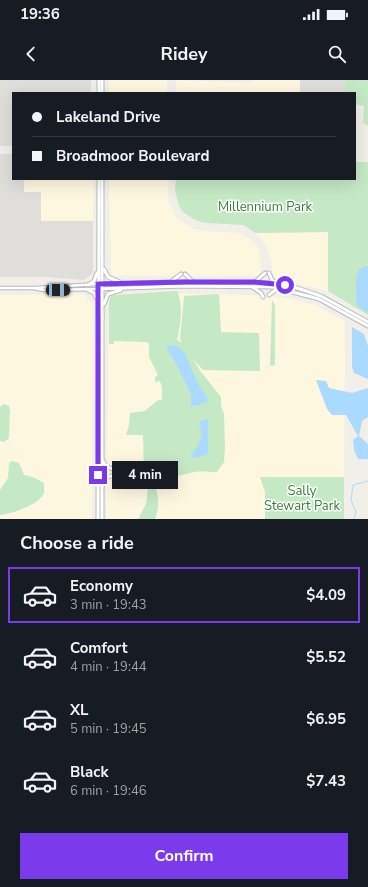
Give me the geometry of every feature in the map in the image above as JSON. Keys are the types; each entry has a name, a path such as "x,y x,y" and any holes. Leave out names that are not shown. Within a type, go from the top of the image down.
{"main road":[{"path":"98,80 99,92"},
{"path":"102,80 102,92"},
{"path":"99,180 98,284 101,289 104,322 102,519"},
{"path":"98,519 98,304 103,284 102,180"},
{"path":"88,285 94,281 98,268"},
{"path":"103,268 108,277 112,280 133,283"},
{"path":"101,289 254,285 267,273 278,286 319,299 368,326"},
{"path":"171,282 183,274 194,282"},
{"path":"98,284 194,282 278,286 321,296 368,322"},
{"path":"254,285 261,292 263,297"},
{"path":"268,295 278,286"},
{"path":"103,307 107,295 112,291 143,287"},
{"path":"86,289 95,294 98,304"},
{"path":"101,289 102,317 104,322"},
{"path":"102,459 106,466 119,472"},
{"path":"102,486 108,477 114,475"}],"street":[{"path":"0,288 35,288 98,284"},
{"path":"35,288 44,290 101,289"}],"shaded area":[{"path":"0,80 91,80 91,92 12,92 12,146 0,146"},
{"path":"109,80 167,80 167,92 109,92"},
{"path":"176,80 252,83 253,80 300,80 300,92 176,92"},
{"path":"300,80 347,80 347,92 300,92"},
{"path":"0,154 12,154 12,180 24,180 24,192 41,192 41,221 93,221 93,273 84,280 45,277 0,277"},
{"path":"24,180 94,180 93,221 41,221 24,192"},
{"path":"109,180 168,180 168,202 177,219 194,229 241,233 256,245 259,251 261,267 260,273 257,276 114,276 111,271"},
{"path":"328,232 328,291 275,279 272,273 272,262 267,248 262,239 255,233"},
{"path":"84,294 93,303 92,519 0,519 0,295"},
{"path":"119,294 258,295 288,298 313,304 345,321 344,519 106,519 109,313 114,297"}],"green space":[{"path":"345,80 368,80 368,126 363,123 364,106 356,104 356,92 345,92"},
{"name":"Millennium Park","path":"356,162 368,162 368,315 328,291 328,232 255,233 244,225 197,221 184,213 179,206 175,191 176,180 356,180"},
{"path":"177,291 181,309 177,340 182,343 180,339 184,296 219,294 221,332 259,333 260,371 203,370 193,359 201,372 221,397 221,406 224,414 224,462 217,472 195,472 161,480 148,480 141,478 141,475 144,476 143,435 126,435 130,413 145,411 158,400 162,400 162,387 160,381 155,382 155,377 158,375 149,357 149,343 114,341 114,344 109,344 109,301 111,296 114,295"},
{"path":"272,300 275,305 275,365 270,366"},
{"path":"4,404 9,406 10,410 9,438 4,442 0,441 0,407"},
{"path":"12,461 19,463 24,475 33,477 44,483 44,493 31,505 11,513 0,515 0,490 8,478 9,463"},
{"name":"Sally Stewart Park","path":"260,477 344,477 344,519 265,519 265,492"},
{"path":"148,488 156,488 158,496 158,508 155,519 138,519 146,504"}],"water":[{"path":"368,266 368,313 357,306 356,292 358,270"},
{"path":"352,327 364,334 368,346 368,379 354,373 352,367"},
{"path":"169,345 179,348 186,356 196,380 208,399 207,402 191,406 191,394 169,353 167,347"},
{"path":"316,380 326,381 329,388 352,393 368,388 368,417 362,421 359,436 368,444 368,459 358,459 354,450 353,440 358,436 346,415 332,415 327,409"},
{"path":"206,419 208,420 208,455 194,458 191,456 201,440 199,422"}],"waterway":[{"path":"354,519 356,512 351,500 353,485 368,481"}],"route":[{"path":"98,475 98,284 144,282 254,282 285,285"}]}
